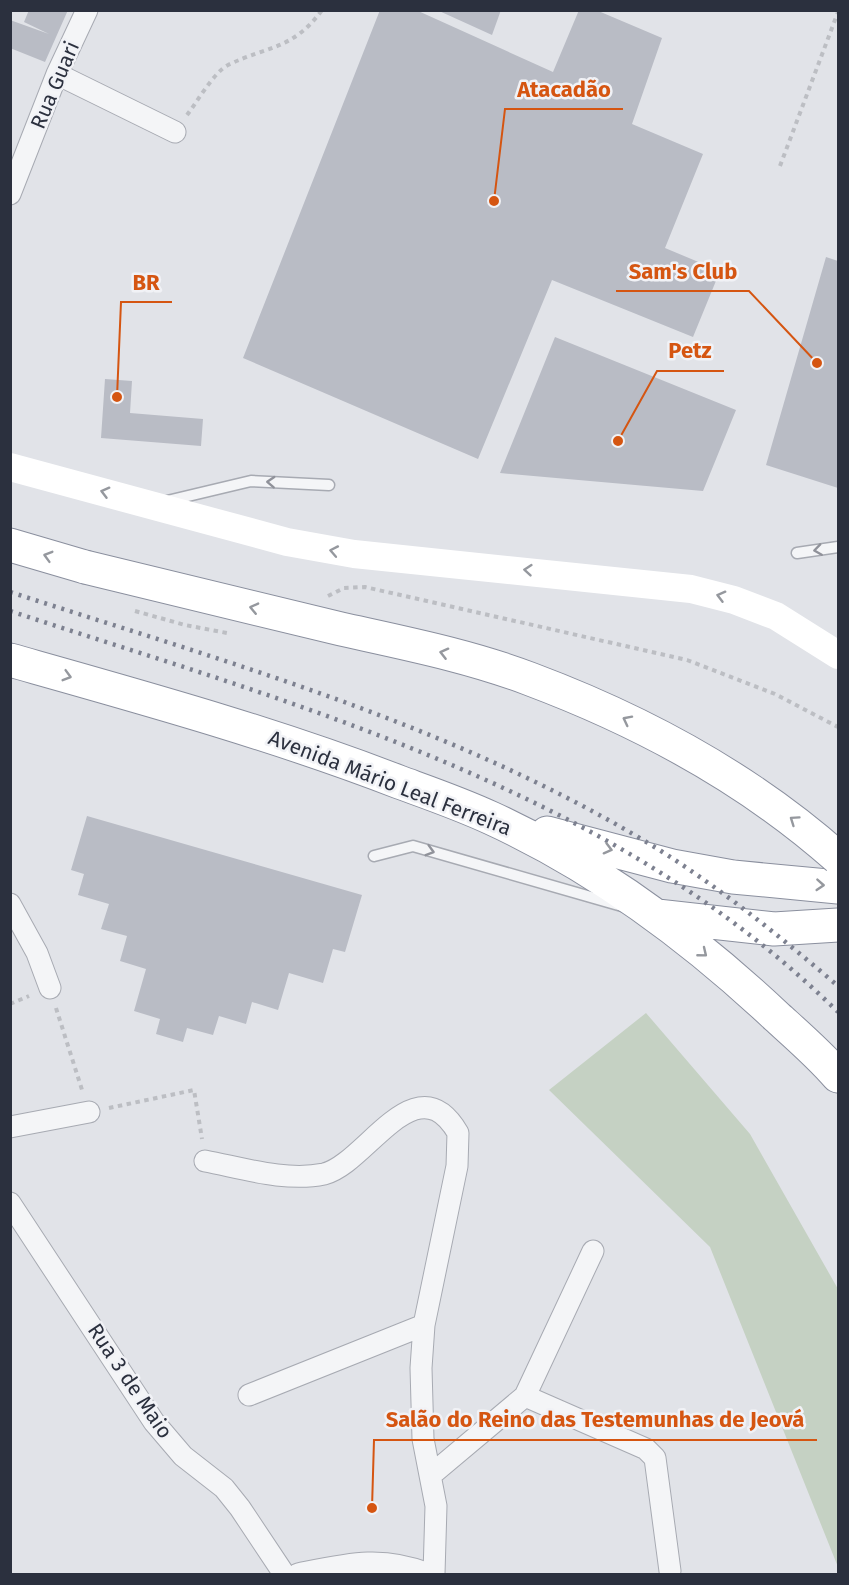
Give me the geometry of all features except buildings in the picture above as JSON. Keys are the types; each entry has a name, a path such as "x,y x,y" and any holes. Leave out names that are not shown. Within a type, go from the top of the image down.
{"highway":[{"path":"10,545 85,567 447,654 528,678 611,712 688,751 805,828 838,858"},
{"name":"Avenida Mário Leal Ferreira","path":"10,660 175,706 286,742 491,818 556,851 657,916 747,989 838,1076"},
{"path":"491,818 672,866 733,877 838,887"},
{"path":"657,916 774,929 838,925"}],"main road":[{"path":"10,467 287,542 343,552 691,589 734,600 838,644"},
{"path":"776,616 838,655"}],"street":[{"name":"Rua Guari","path":"10,194 57,74 87,10"},
{"path":"57,74 175,132"},
{"path":"10,904 37,953 50,988"},
{"path":"205,1161 290,1175 326,1173 348,1159 401,1114 426,1108 441,1113 458,1132 457,1166 424,1325 420,1409 423,1439 436,1506 437,1538 431,1575 407,1565 383,1562 356,1563 298,1575"},
{"path":"10,1127 89,1112"},
{"name":"Rua 3 de Maio","path":"10,1203 154,1422 183,1456 224,1488 240,1508 284,1575"},
{"path":"431,1474 525,1396 593,1251"},
{"path":"249,1395 424,1325"},
{"path":"525,1396 646,1449 655,1458 670,1571"}],"lane":[{"path":"152,505 251,481 329,485"},
{"path":"797,553 838,547"},
{"path":"374,856 413,846 657,916"}],"path":[{"path":"175,132 224,68 275,49 308,29 322,10"},
{"path":"780,166 838,12"},
{"path":"50,988 89,1112 194,1090 205,1161"}],"green space":[{"path":"646,1013 750,1134 838,1289 838,1567 710,1247 549,1090"}],"railway":[{"path":"10,592 177,645 344,702 507,768 585,807 684,866 796,950 838,986"},
{"path":"10,611 341,721 449,764 554,812 654,869 749,935 838,1012"}],"place":[{"name":"Atacadão","path":"494,201"},
{"name":"Sam's Club","path":"817,363"},
{"name":"BR","path":"117,397"},
{"name":"Petz","path":"618,441"},
{"name":"Salão do Reino das Testemunhas de Jeová","path":"372,1508"}]}
